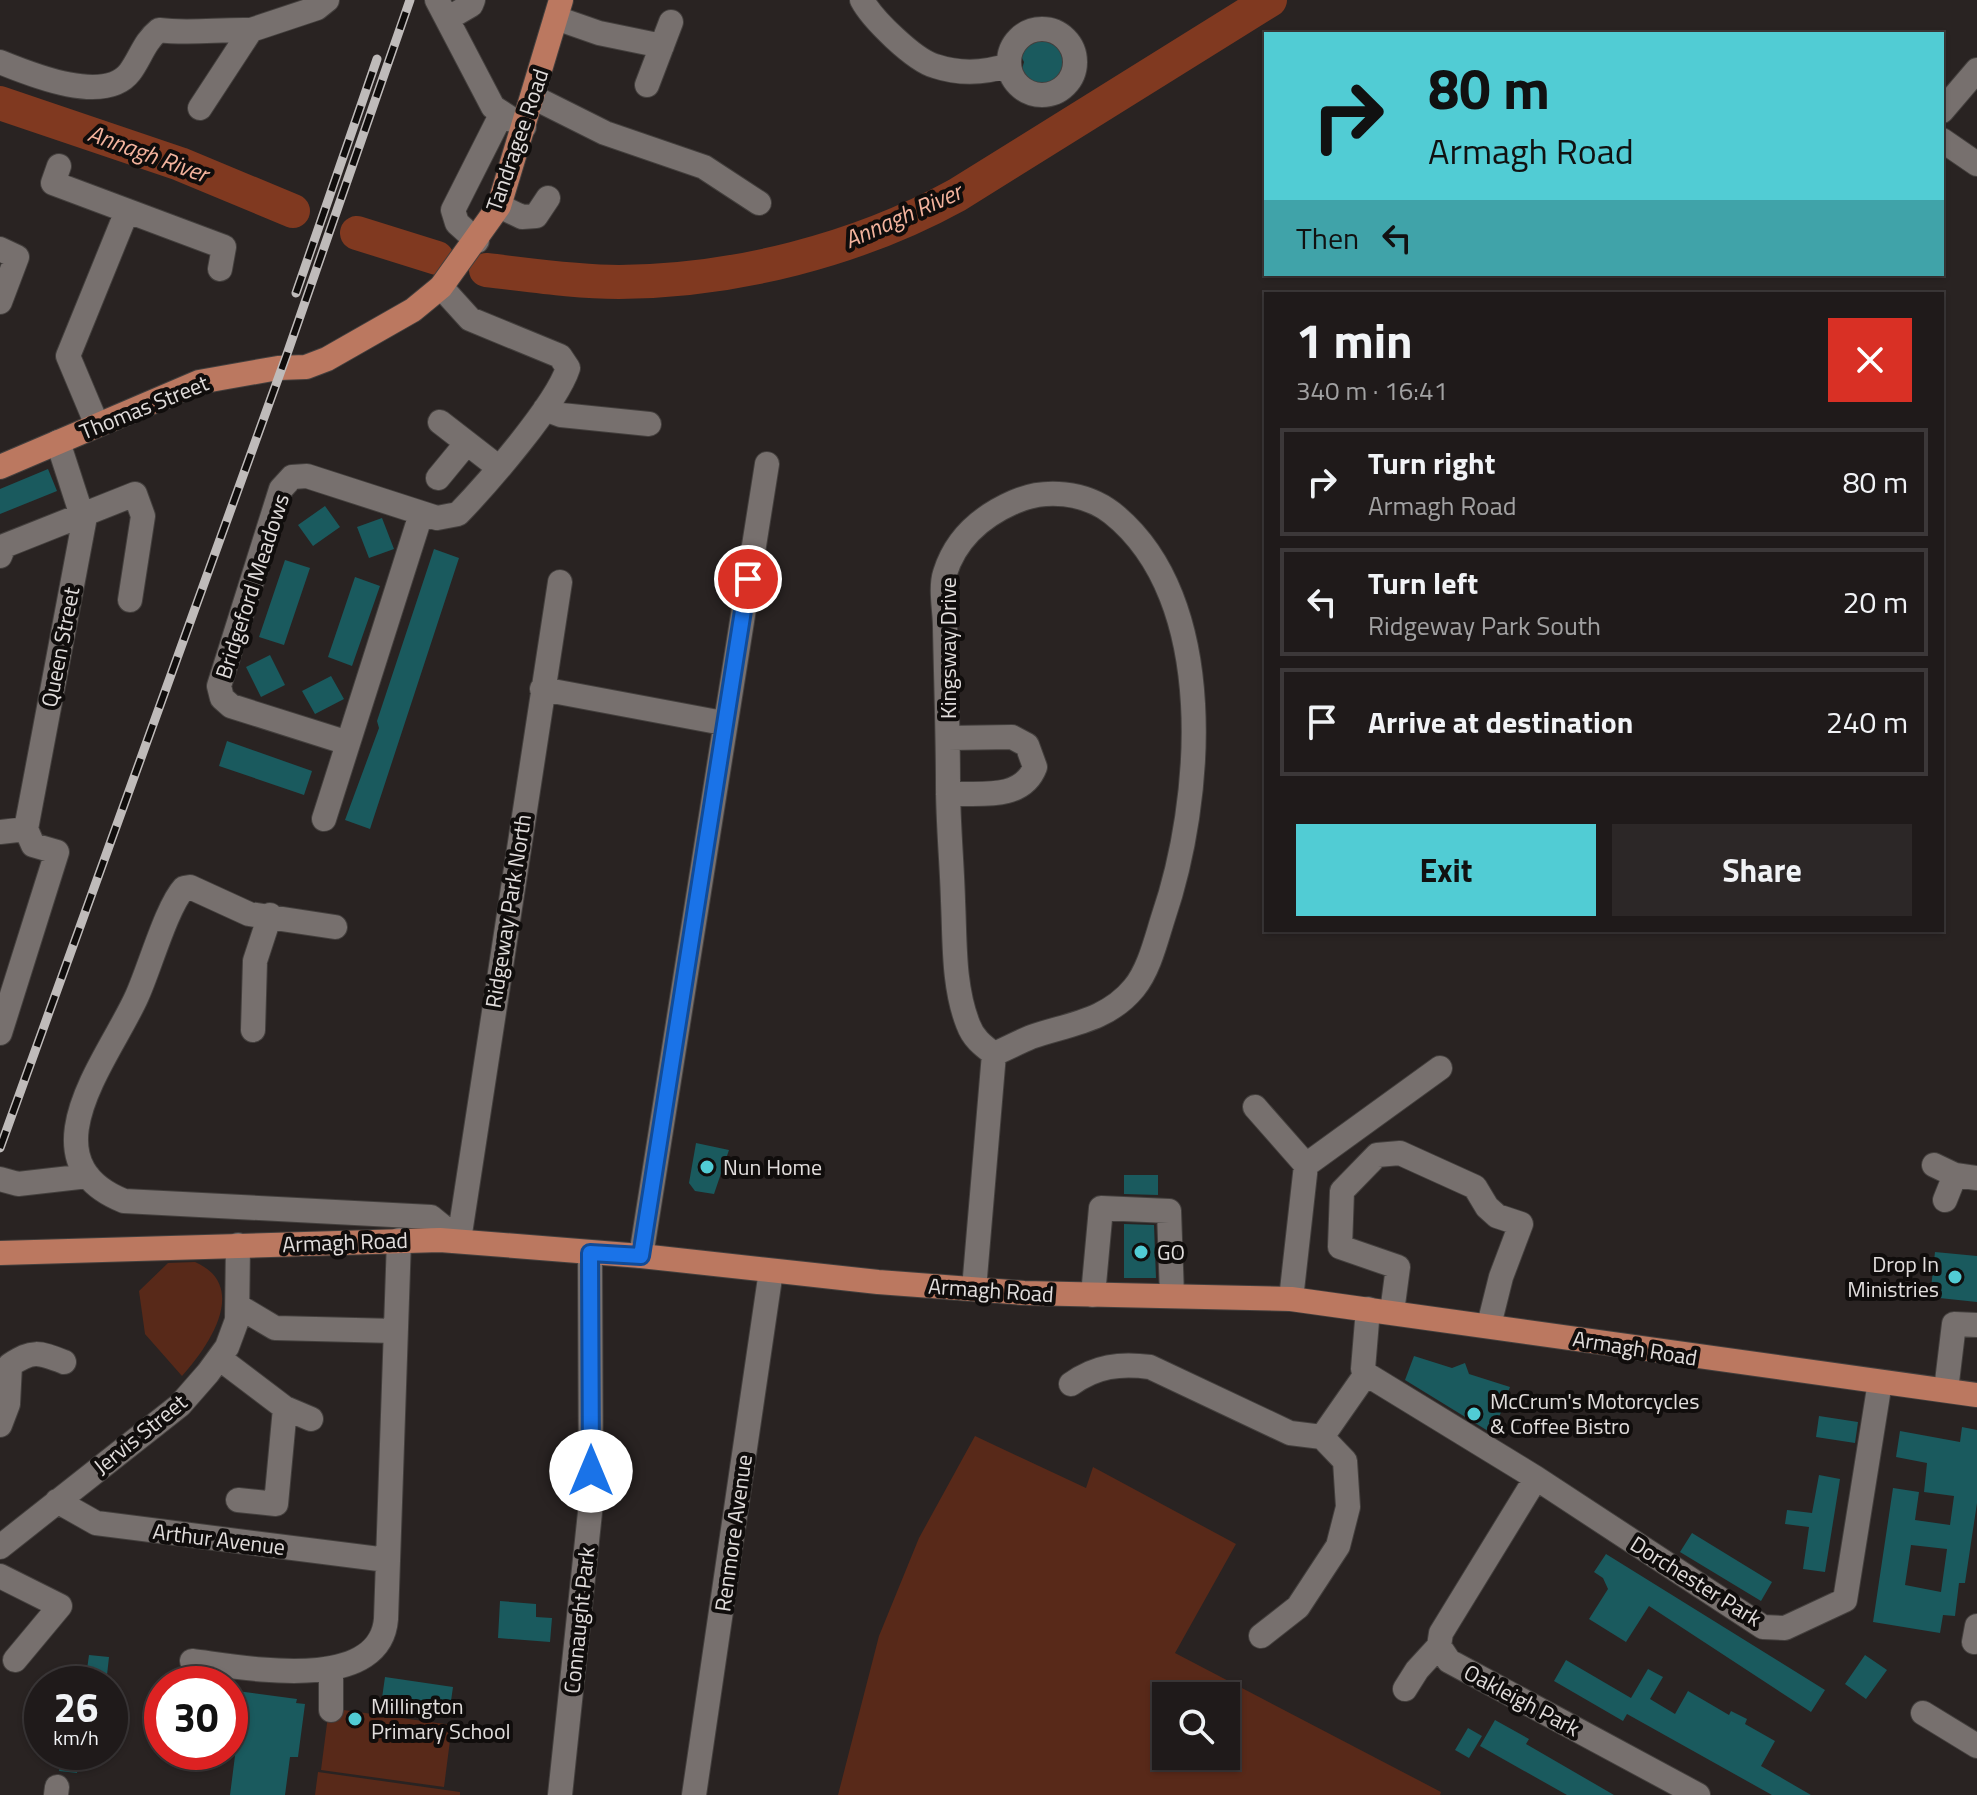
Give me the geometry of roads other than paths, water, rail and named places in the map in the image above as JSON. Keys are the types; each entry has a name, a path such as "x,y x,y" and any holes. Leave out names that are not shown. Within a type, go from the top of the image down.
{"main road":[{"name":"Tandragee Road","path":"449,279 499,206 558,9"},
{"name":"Thomas Street","path":"0,467 208,379 278,368 306,367 327,359 413,310 449,279"},
{"name":"Armagh Road","path":"0,1253 459,1240 974,1289 1291,1299 1489,1325 1758,1367 1977,1395"}],"street":[{"path":"0,62 27,73 95,89 116,85 130,72 149,38 159,30 192,34 215,29 251,30 317,8 327,0"},
{"path":"473,0 471,5 442,10 493,107 524,127"},
{"path":"862,0 878,22 932,66 972,72 1009,65"},
{"path":"558,9 599,33 662,46"},
{"path":"647,85 671,22"},
{"path":"200,108 251,30"},
{"path":"1944,109 1977,70"},
{"path":"533,97 605,133 704,167 759,203"},
{"path":"477,241 457,223 453,210 502,113"},
{"path":"1944,141 1977,164"},
{"path":"59,166 53,183 124,220 224,247 220,269"},
{"path":"499,206 522,217 536,216 548,198"},
{"path":"97,425 68,356 124,220"},
{"path":"0,249 17,257 0,302"},
{"name":"Bridgeford Meadows","path":"348,743 231,706 222,698 219,686 281,489 292,477 307,476 437,518 458,514 563,383 568,368 560,356 470,319 449,279"},
{"path":"545,409 561,415 642,423 639,398"},
{"path":"440,422 498,467"},
{"name":"Queen Street","path":"26,829 84,516 58,442"},
{"path":"438,478 466,444"},
{"path":"641,1256 723,723 767,464"},
{"path":"0,556 4,546 135,494 143,516 130,600"},
{"name":"Kingsway Drive","path":"1073,494 1102,506 1130,528 1165,579 1181,622 1192,707 1193,748 1191,807 1179,870 1136,987 1105,1014 1071,1028 1032,1037 994,1054 978,1042 967,1023 957,968 948,738 944,575 961,538 989,514 1019,499 1073,494"},
{"path":"324,819 421,514"},
{"name":"Ridgeway Park North","path":"459,1240 560,582"},
{"path":"542,689 723,723"},
{"path":"948,738 1012,737 1027,745 1035,767 1023,787 1009,792 948,794"},
{"path":"0,832 26,829 33,845 57,852 0,1033"},
{"path":"335,927 249,914 190,887 180,892 136,999 79,1107 75,1136 88,1176 104,1193 124,1201 431,1217 459,1240"},
{"path":"253,1030 255,961 270,915"},
{"path":"974,1289 994,1054"},
{"path":"1306,1165 1440,1068"},
{"path":"1255,1107 1306,1165 1291,1299"},
{"path":"1392,1312 1398,1267 1340,1247 1342,1191 1377,1155 1400,1153 1475,1187 1487,1207 1497,1216 1521,1224 1501,1277 1489,1325"},
{"path":"1945,1200 1955,1173"},
{"path":"0,1179 18,1184 88,1176"},
{"path":"1093,1295 1101,1208 1169,1211 1172,1296"},
{"path":"192,1661 268,1671 331,1668 371,1654 385,1629 399,1240"},
{"name":"Jervis Street","path":"0,1547 180,1405 219,1358 237,1320 238,1245"},
{"name":"Connaught Park","path":"560,1795 591,1503 590,1253"},
{"name":"Renmore Avenue","path":"694,1795 771,1271"},
{"path":"238,1306 275,1328 395,1331"},
{"path":"1322,1437 1366,1374 1363,1369 1368,1309"},
{"path":"1946,1390 1954,1324 1977,1325"},
{"path":"0,1425 10,1365 28,1353 64,1362"},
{"path":"219,1358 285,1408 311,1419"},
{"path":"1071,1384 1090,1370 1126,1364 1150,1367 1290,1433 1322,1437 1345,1461 1348,1507 1338,1546 1298,1607 1261,1636"},
{"name":"Dorchester Park","path":"1366,1374 1536,1478 1763,1627 1785,1628 1845,1600 1880,1382"},
{"path":"238,1500 276,1504 285,1408"},
{"path":"1405,1689 1439,1646 1441,1633 1536,1478"},
{"name":"Arthur Avenue","path":"57,1501 96,1523 387,1560"},
{"path":"0,1576 60,1606 15,1660"},
{"name":"Oakleigh Park","path":"1439,1646 1449,1661 1698,1795"},
{"path":"331,1668 331,1710"},
{"path":"1923,1713 1977,1746"}],"waterway":[{"name":"Annagh River","path":"486,270 619,282 707,276 794,259 878,232 957,195 1270,0"},
{"name":"Annagh River","path":"0,103 180,164 293,211"},
{"name":"Annagh River","path":"357,233 437,258"}],"railway":[{"path":"0,1148 287,354 410,0"},
{"path":"296,293 377,59"}],"place":[{"name":"Nun Home","path":"707,1167"},
{"name":"GO","path":"1141,1252"},
{"name":"Drop In Ministries","path":"1955,1277"},
{"name":"McCrum's Motorcycles & Coffee Bistro","path":"1474,1414"},
{"name":"Millington Primary School","path":"355,1719"}]}
